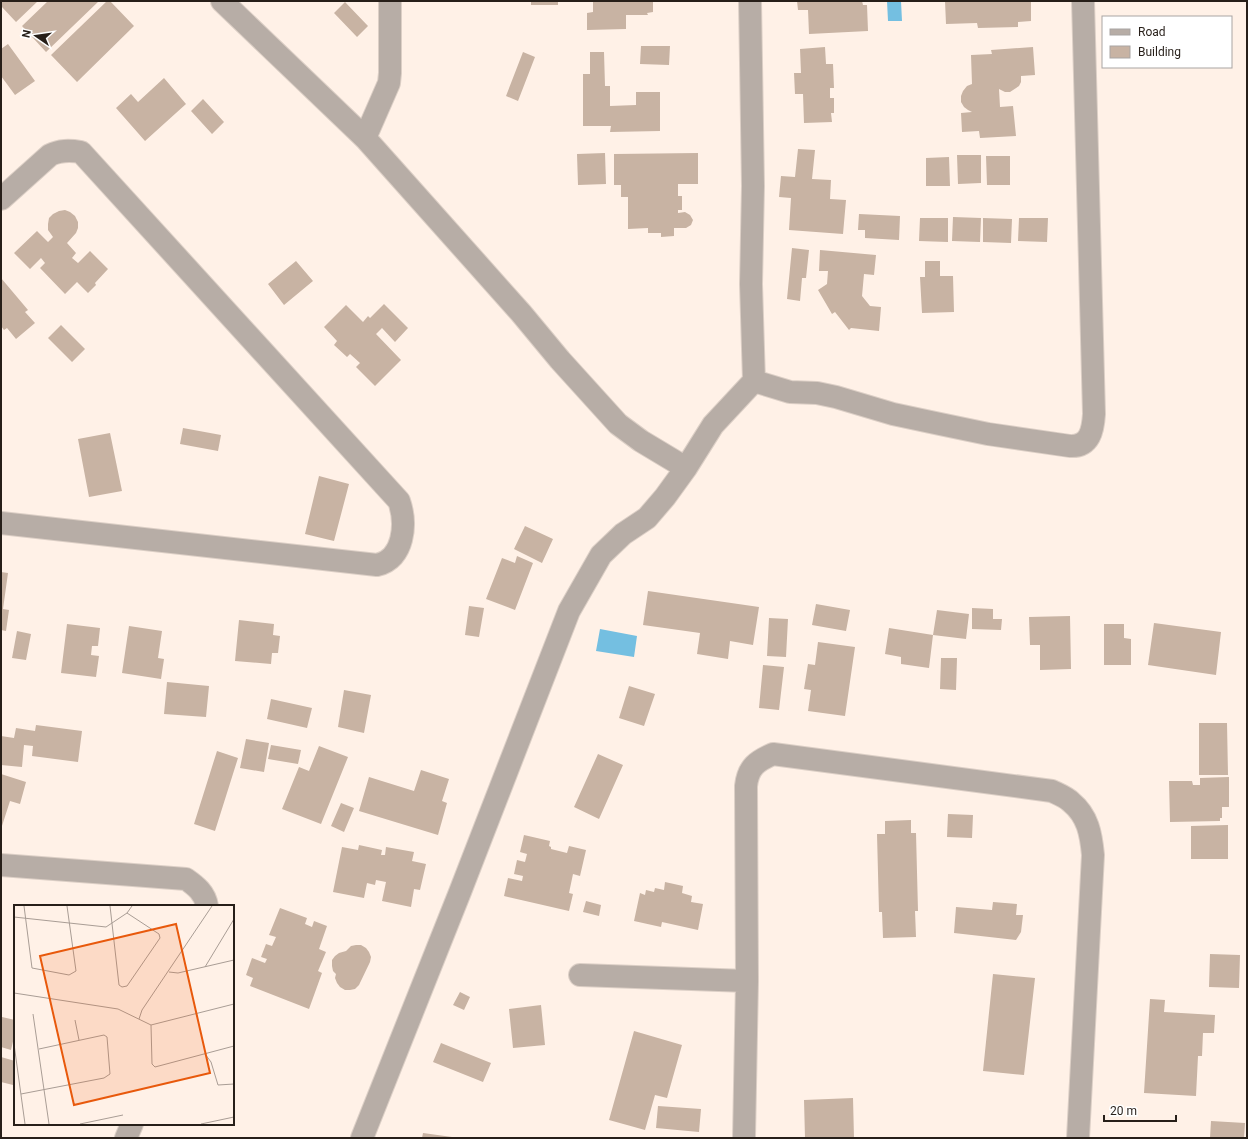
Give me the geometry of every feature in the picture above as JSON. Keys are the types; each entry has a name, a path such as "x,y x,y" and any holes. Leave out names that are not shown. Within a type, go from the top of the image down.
{"street":[{"path":"222,1 365,138 618,424 641,441 686,468"},
{"path":"365,138 389,83 390,1"},
{"path":"362,1138 460,892 569,611 600,555 623,534 648,518 686,468 713,425 754,381 751,284 753,186 750,1"},
{"path":"754,381 790,392 817,393 836,397 892,414 988,434 1070,446 1077,446 1084,443 1093,430 1094,414 1085,3"},
{"path":"1,199 50,155 57,151 64,150 81,152 399,501 404,521 401,542 396,552 390,559 377,565 1,522"},
{"path":"744,1138 747,981 746,786 747,775 754,766 763,758 773,754 1052,791 1071,801 1085,817 1092,836 1093,855 1078,1138"},
{"path":"1,865 186,879 199,887 207,902 207,905"},
{"path":"580,975 747,981"},
{"path":"126,1138 132,1125"}],"water":[{"path":"887,1 901,1 902,21 888,21"},
{"path":"600,629 637,636 634,657 596,651"}],"building":[{"path":"1,1 38,1 16,22 1,6"},
{"path":"48,1 99,1 46,52 22,26"},
{"path":"107,1 110,1 134,26 77,82 51,55"},
{"path":"531,1 558,1 558,5 531,5"},
{"path":"593,1 653,1 653,12 647,13 648,15 626,15 626,29 587,30 587,13 593,12"},
{"path":"797,1 862,1 863,5 867,5 868,31 809,34 808,10 798,10"},
{"path":"945,1 1031,1 1031,21 1018,22 1018,27 978,28 977,23 946,24"},
{"path":"345,2 368,26 357,37 334,13"},
{"path":"8,44 35,81 15,95 1,76 1,49"},
{"path":"641,46 670,46 669,65 640,64"},
{"path":"825,47 826,64 833,64 834,88 830,88 830,98 834,98 834,113 831,113 832,122 804,123 803,94 795,94 794,73 801,73 800,49"},
{"path":"1033,47 1035,75 1021,76 1019,86 1010,92 1005,92 999,89 1000,107 1013,106 1016,136 980,138 979,131 962,132 961,113 972,112 964,107 961,102 963,91 967,86 972,84 971,55 992,54 991,50"},
{"path":"523,52 535,57 518,101 506,96"},
{"path":"590,52 604,52 605,86 610,86 610,106 636,105 636,92 660,92 660,131 610,132 611,126 583,126 583,74 590,74"},
{"path":"164,78 186,104 145,141 116,108 131,94 138,102"},
{"path":"203,99 224,122 212,134 191,111"},
{"path":"798,149 815,150 812,179 831,180 830,199 846,200 843,234 789,230 791,198 779,197 781,176 795,177"},
{"path":"605,153 606,184 578,185 577,154"},
{"path":"698,153 698,184 678,184 678,196 682,196 682,210 678,210 678,213 685,212 690,215 693,220 691,225 686,228 674,228 674,236 661,237 661,233 648,233 648,228 628,229 628,197 621,197 621,185 614,185 614,154"},
{"path":"957,155 981,155 981,183 958,184"},
{"path":"986,156 1010,156 1010,185 987,185"},
{"path":"949,157 950,186 926,186 926,158"},
{"path":"65,210 75,216 78,222 76,233 67,243 76,253 72,258 78,263 90,251 108,269 88,293 77,282 65,294 40,268 45,263 41,258 30,269 14,253 37,231 48,242 53,237 48,230 49,218 59,211"},
{"path":"859,214 900,216 899,240 865,238 865,230 858,230"},
{"path":"953,217 981,218 980,242 952,241"},
{"path":"920,218 948,218 948,242 919,241"},
{"path":"983,218 1012,219 1011,243 983,242"},
{"path":"1019,218 1048,218 1047,242 1018,241"},
{"path":"792,248 809,250 806,278 802,278 800,301 787,299"},
{"path":"820,250 876,255 874,275 864,274 862,296 870,306 881,307 879,331 851,328 849,330 835,312 832,314 818,290 827,284 828,271 819,271"},
{"path":"296,261 313,281 284,305 268,284"},
{"path":"925,261 940,261 940,276 953,276 954,312 922,313 920,277 925,277"},
{"path":"1,278 28,310 25,312 35,323 16,339 7,328 4,330 1,326"},
{"path":"384,304 408,328 395,342 382,328 376,334 401,360 375,386 356,367 360,363 350,354 347,357 334,345 337,341 324,327 346,305 363,322 368,316 370,318"},
{"path":"61,325 85,349 72,362 48,338"},
{"path":"183,428 221,435 218,451 180,444"},
{"path":"110,433 122,491 89,497 78,439"},
{"path":"319,476 349,484 334,541 305,534"},
{"path":"525,526 553,539 542,563 514,549"},
{"path":"517,556 533,563 515,610 486,599 502,558 515,563"},
{"path":"1,572 8,573 3,609 9,610 6,631 1,630"},
{"path":"648,591 759,607 753,645 730,641 728,659 697,654 700,633 643,625"},
{"path":"816,604 850,610 846,631 812,625"},
{"path":"469,606 484,608 479,637 465,635"},
{"path":"972,608 993,609 993,619 1002,619 1001,630 972,629"},
{"path":"937,610 969,614 966,639 933,635"},
{"path":"1070,616 1071,669 1040,670 1040,645 1030,645 1029,617"},
{"path":"769,618 788,619 786,657 767,656"},
{"path":"239,620 274,624 273,635 280,636 278,653 272,653 271,664 235,661"},
{"path":"1154,623 1221,632 1216,675 1148,665"},
{"path":"67,624 100,628 98,646 92,646 91,655 99,656 96,677 61,673"},
{"path":"1104,624 1124,624 1124,638 1131,639 1131,665 1104,665"},
{"path":"129,626 162,631 158,658 164,659 161,679 122,673"},
{"path":"889,628 933,635 929,668 901,664 901,657 885,654"},
{"path":"17,631 31,634 26,660 12,658"},
{"path":"818,642 855,647 845,716 808,711 811,690 804,689 808,664 815,665"},
{"path":"941,658 957,658 956,690 940,689"},
{"path":"763,665 784,667 779,710 759,708"},
{"path":"167,682 209,686 206,717 164,714"},
{"path":"629,686 655,694 644,726 619,718"},
{"path":"344,690 371,695 364,733 338,727"},
{"path":"271,699 312,708 307,728 267,719"},
{"path":"1199,723 1227,723 1228,775 1199,775"},
{"path":"36,725 82,731 78,762 32,756 33,746 24,745 22,767 1,765 1,736 14,738 16,728 35,731"},
{"path":"246,739 269,743 264,772 240,768"},
{"path":"271,745 301,750 298,764 268,759"},
{"path":"319,746 348,757 321,824 282,809 299,767 309,771"},
{"path":"217,751 238,758 215,831 194,824"},
{"path":"598,754 623,765 599,819 574,807"},
{"path":"421,770 449,779 442,801 447,803 438,835 359,811 369,777 414,791"},
{"path":"1,774 26,782 20,804 10,801 1,829"},
{"path":"1229,777 1229,807 1222,807 1222,818 1220,818 1220,821 1170,822 1169,781 1192,781 1193,785 1200,785 1200,778"},
{"path":"341,803 354,808 344,832 331,826"},
{"path":"948,814 973,815 972,838 947,837"},
{"path":"911,820 911,833 916,833 918,911 915,911 916,937 883,938 882,912 879,912 877,834 885,834 885,821"},
{"path":"1228,825 1228,859 1191,859 1191,826"},
{"path":"524,835 550,841 549,846 551,849 567,853 569,846 586,850 580,876 573,874 569,893 573,894 569,911 504,896 508,878 522,881 523,876 514,874 517,860 525,862 527,854 520,852"},
{"path":"359,845 382,850 381,855 385,855 386,847 414,852 412,861 426,864 420,890 414,889 411,907 382,901 386,882 376,880 375,885 367,883 364,898 333,892 342,847 358,850"},
{"path":"665,882 683,886 682,893 692,896 691,902 703,904 698,930 662,922 661,927 634,921 640,893 645,895 646,890 654,892 655,888 664,890"},
{"path":"586,901 601,905 599,916 583,912"},
{"path":"993,902 1017,904 1016,915 1023,915 1021,932 1016,940 954,933 956,907 992,910"},
{"path":"280,908 307,918 305,924 312,927 314,921 327,926 319,949 326,952 318,971 322,973 309,1009 250,986 253,978 246,975 252,958 265,963 267,959 261,957 266,944 272,946 276,937 269,935"},
{"path":"361,945 366,948 371,957 370,962 359,985 355,989 345,990 337,983 335,978 336,974 333,971 332,960 339,953 346,951 351,946"},
{"path":"1210,954 1240,955 1239,988 1209,987"},
{"path":"993,974 1035,978 1024,1075 983,1071"},
{"path":"460,992 470,997 464,1010 453,1005"},
{"path":"1150,999 1165,1000 1164,1012 1215,1015 1214,1033 1203,1033 1202,1056 1198,1056 1196,1096 1144,1093"},
{"path":"541,1005 545,1045 513,1048 509,1009"},
{"path":"2,1017 14,1020 14,1037 11,1050 1,1047"},
{"path":"634,1031 682,1045 667,1098 655,1095 645,1130 609,1120"},
{"path":"441,1043 491,1063 483,1082 433,1062"},
{"path":"1,1057 14,1061 14,1080 13,1085 1,1082"},
{"path":"853,1098 854,1138 805,1138 804,1100"},
{"path":"658,1106 701,1109 699,1132 656,1128"},
{"path":"1211,1121 1245,1123 1244,1138 1210,1138"},
{"path":"423,1133 452,1137 452,1138 422,1138"}]}
